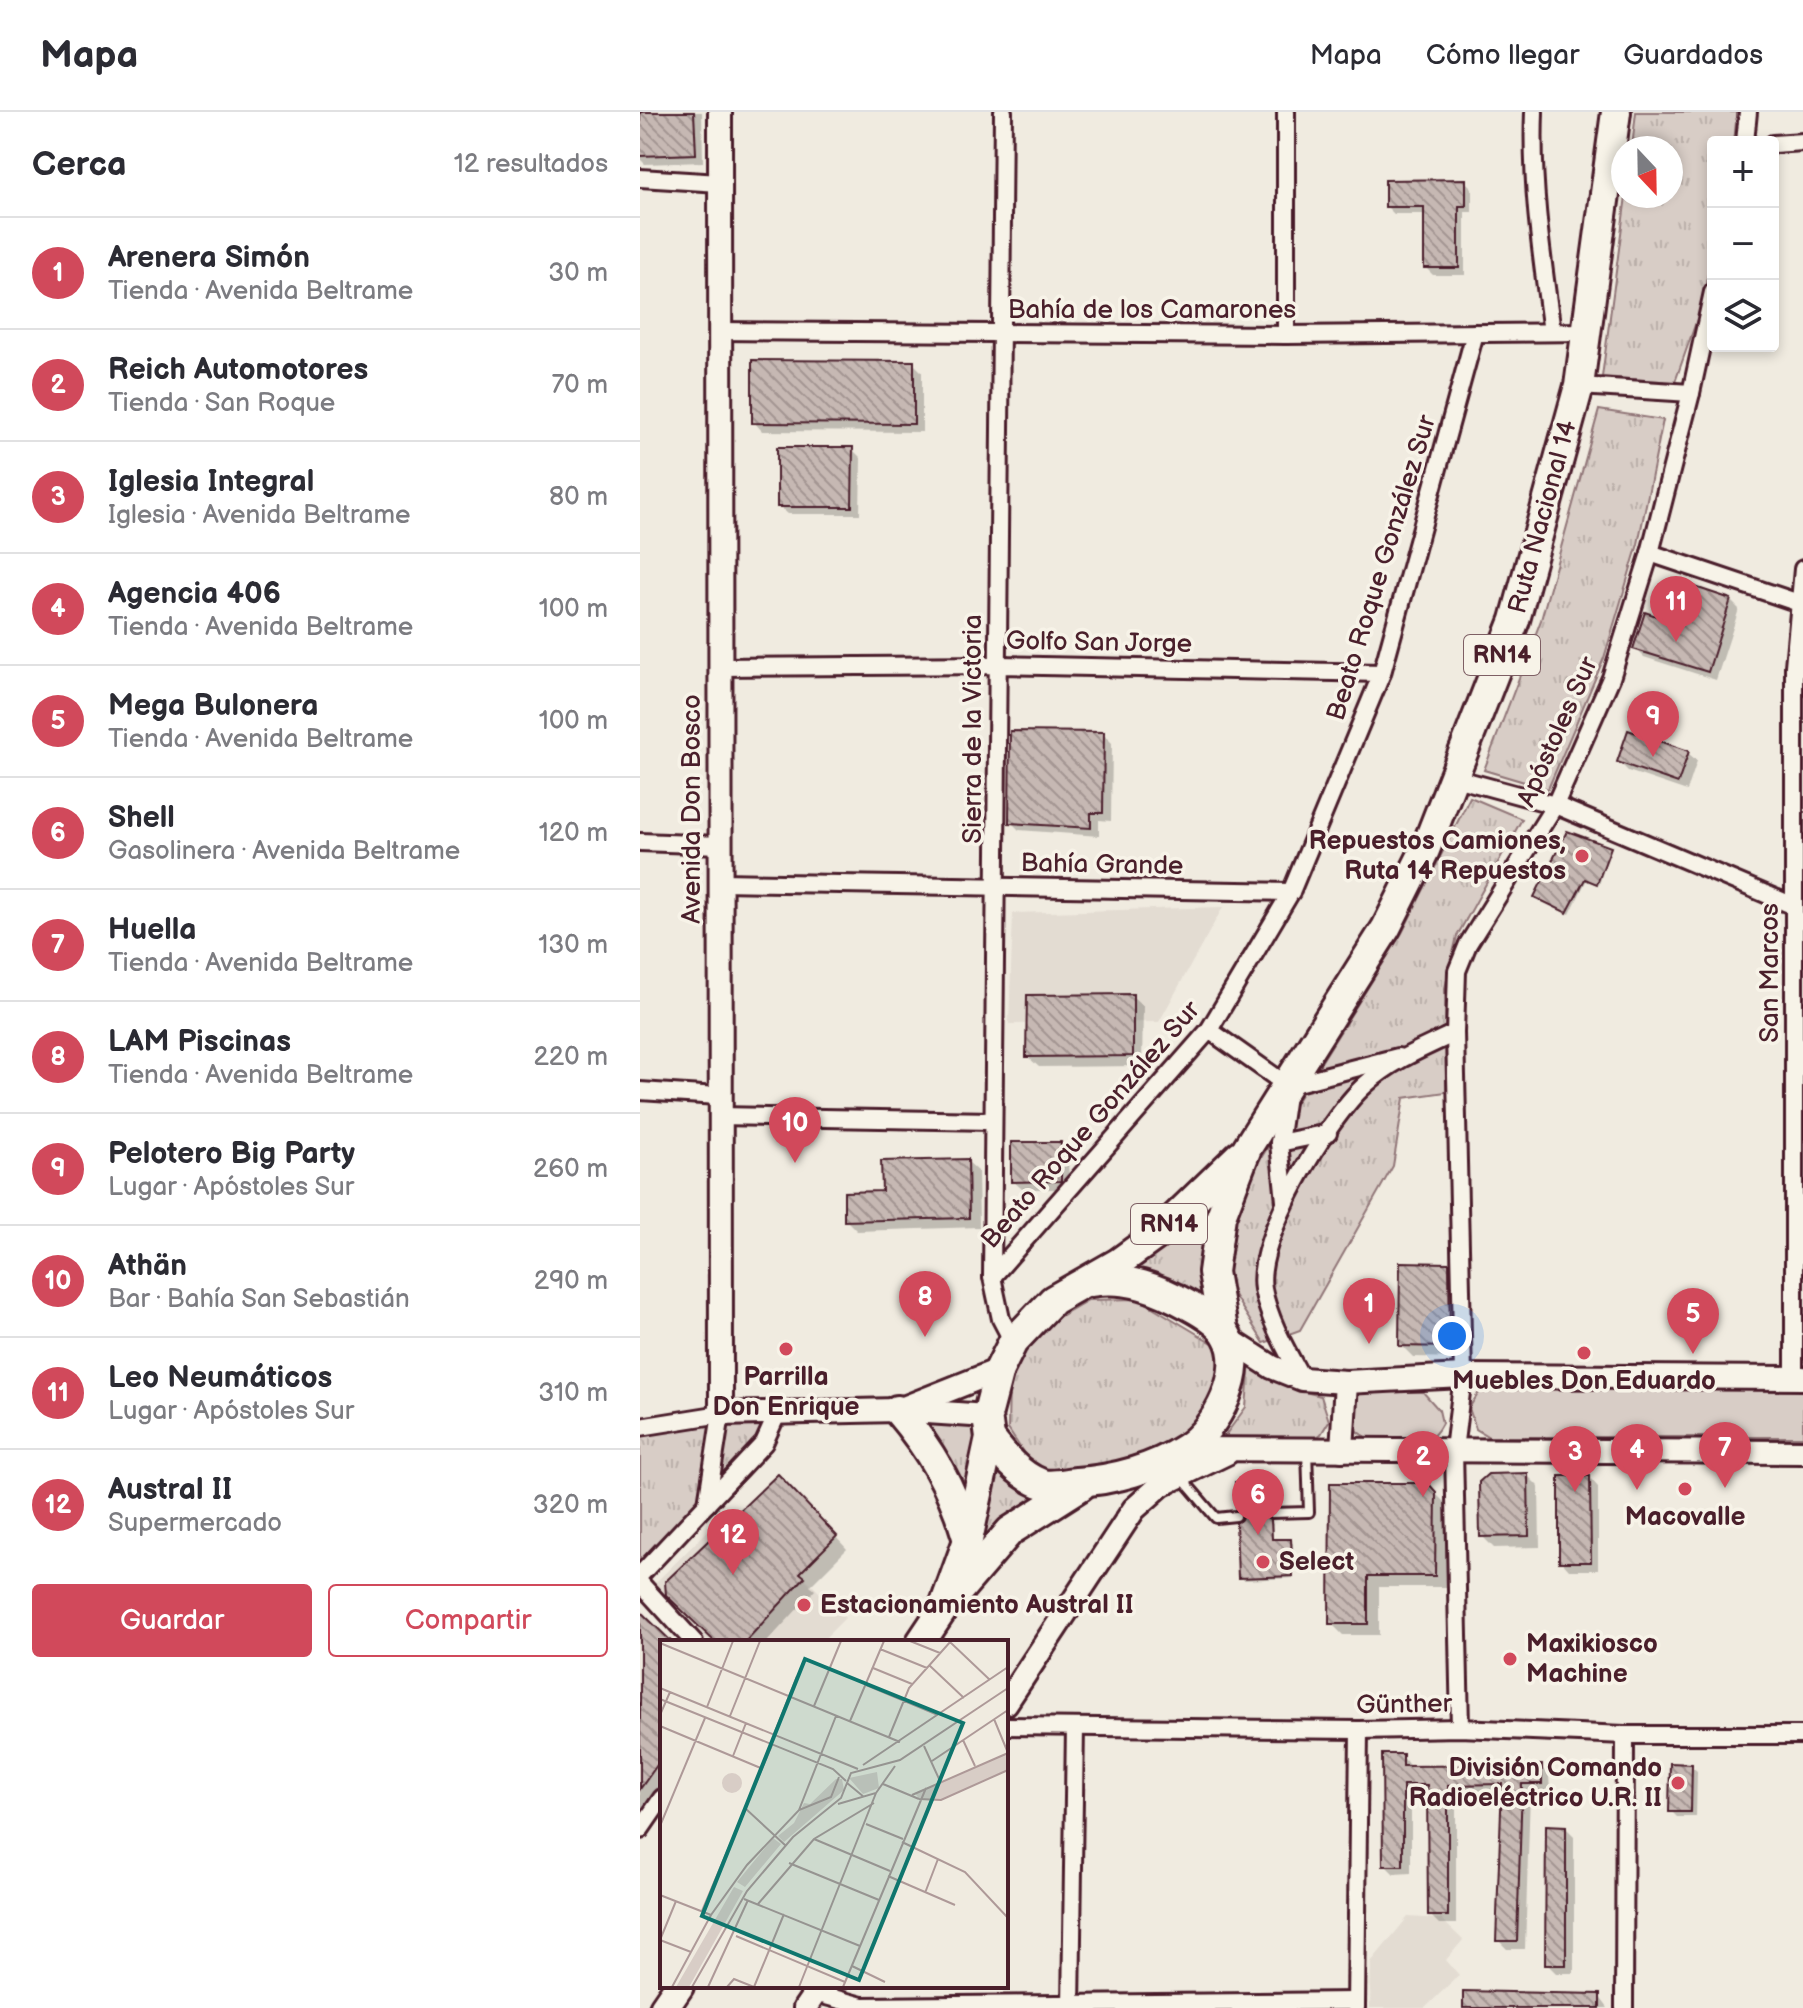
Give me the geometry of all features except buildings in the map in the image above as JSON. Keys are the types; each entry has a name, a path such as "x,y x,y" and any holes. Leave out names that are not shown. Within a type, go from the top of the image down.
{"highway":[{"name":"Ruta Nacional 14","path":"943,1609 968,1540 999,1370 1013,1342 1053,1300 1118,1263 1158,1234 1247,1148 1386,928 1425,850 1515,620 1579,386 1616,112"},
{"name":"Ruta Nacional 14","path":"989,1427 1013,1466 1042,1484 1089,1481 1182,1462 1209,1429 1224,1404 1231,1371 1213,1272 1221,1216 1247,1148"},
{"name":"RN14","path":"1078,1284 1109,1279 1136,1282 1170,1295 1226,1335"},
{"path":"897,1410 928,1447 955,1497 968,1540"},
{"name":"Ruta Nacional 14","path":"922,1640 943,1609 1010,1531 1089,1481"},
{"path":"664,2008 678,1988"}],"main road":[{"name":"Avenida Don Bosco","path":"720,112 721,882 718,1106 721,1414"},
{"path":"1226,1335 1272,1367 1302,1379 1346,1382 1463,1376 1799,1378"},
{"path":"897,1410 961,1388 999,1370"},
{"path":"1342,1450 1346,1382"},
{"path":"721,1414 897,1410 989,1427"},
{"path":"1008,1700 1134,1509 1182,1462 1236,1449 1803,1452"}],"street":[{"name":"Sierra de la Victoria","path":"1003,112 992,1277 1001,1319 1013,1342"},
{"path":"1286,112 1286,335"},
{"path":"1534,112 1536,201 1552,332"},
{"path":"1746,136 1748,112"},
{"path":"1779,144 1803,142"},
{"path":"640,178 720,183"},
{"name":"Apóstoles Sur","path":"1460,1728 1454,1450 1463,1376 1455,1033 1457,971 1468,944 1555,805 1611,678 1650,553 1707,320"},
{"name":"Bahía de los Camarones","path":"718,331 1286,335 1586,332"},
{"name":"Beato Roque González Sur","path":"992,1277 1209,1030 1291,892 1382,673 1475,333"},
{"path":"1579,386 1691,393"},
{"path":"1650,553 1799,603"},
{"name":"San Marcos","path":"1799,1378 1794,666 1803,569"},
{"name":"Golfo San Jorge","path":"720,667 998,665 1382,673"},
{"path":"1455,778 1555,805 1794,906"},
{"path":"640,842 720,845"},
{"name":"Bahía Grande","path":"721,882 1291,892"},
{"path":"1209,1030 1288,1086 1405,1056 1455,1033"},
{"path":"1302,1379 1277,1332 1263,1288 1263,1262 1285,1201 1328,1133 1365,1085 1405,1056"},
{"path":"1285,1201 1279,1143 1288,1086"},
{"path":"640,1091 718,1106 993,1121"},
{"path":"1279,1143 1328,1133"},
{"path":"640,1575 764,1443 778,1412"},
{"path":"640,1427 721,1414"},
{"name":"Avenida Don Bosco","path":"707,1504 721,1414"},
{"path":"640,1583 692,1640"},
{"name":"Günther","path":"1008,1726 1359,1730 1460,1728 1625,1735 1803,1735"},
{"path":"1071,2005 1075,1727"},
{"path":"813,1996 862,2006 1356,2005 1359,1730"},
{"path":"1624,2008 1625,1735"},
{"path":"640,1830 660,1801"}],"lane":[{"path":"1271,1513 1309,1512 1307,1450"},
{"path":"1182,1462 1216,1518 1236,1516"}],"shaded area":[{"path":"1223,907 1159,1022 1009,1024 1013,913"},
{"path":"733,1506 845,1618 823,1640 706,1640 652,1586"},
{"path":"1408,1917 1441,1919 1463,1940 1446,1960 1459,1975 1425,2008 1370,2008 1371,1962"}],"green space":[{"path":"1636,112 1737,112 1735,136 1707,136 1707,279 1702,305 1675,382 1602,377 1624,208 1683,208 1683,136 1633,136"},
{"path":"1599,410 1663,420 1638,544 1604,658 1548,789 1484,770 1541,620"},
{"path":"1470,797 1522,819 1457,936 1445,988 1446,1092 1404,1098 1393,1166 1300,1330 1264,1343 1224,1279 1229,1227 1256,1166 1402,933"},
{"path":"1216,1191 1216,1315 1121,1273"},
{"path":"1139,1299 1214,1344 1224,1368 1219,1406 1180,1444 1128,1457 1088,1474 1060,1476 1029,1461 1008,1429 1009,1382 1038,1329 1088,1300"},
{"path":"1250,1361 1301,1391 1321,1396 1329,1421 1321,1434 1311,1441 1224,1437 1246,1407"},
{"path":"1495,1388 1803,1389 1803,1437 1489,1437 1476,1429 1469,1408 1480,1391"},
{"path":"1376,1391 1423,1392 1439,1410 1442,1423 1433,1436 1418,1441 1390,1442 1363,1435 1353,1424 1353,1401 1360,1394"},
{"path":"778,1412 764,1443 640,1575 640,1427"},
{"path":"920,1424 982,1427 968,1500 951,1458"},
{"path":"993,1455 1053,1499 968,1548"}],"place":[{"name":"Leo Neumáticos","path":"1676,642"},
{"name":"Pelotero Big Party","path":"1653,757"},
{"name":"Repuestos Camiones, Ruta 14 Repuestos","path":"1582,856"},
{"name":"Athän","path":"795,1163"},
{"name":"LAM Piscinas","path":"925,1337"},
{"name":"Arenera Simón","path":"1369,1344"},
{"name":"Parrilla Don Enrique","path":"786,1349"},
{"name":"Muebles Don Eduardo","path":"1584,1353"},
{"name":"Mega Bulonera","path":"1693,1354"},
{"name":"Huella","path":"1725,1488"},
{"name":"Macovalle","path":"1685,1489"},
{"name":"Agencia 406","path":"1637,1490"},
{"name":"Iglesia Integral","path":"1575,1492"},
{"name":"Reich Automotores","path":"1423,1497"},
{"name":"Shell","path":"1258,1535"},
{"name":"Select","path":"1263,1562"},
{"name":"Austral II","path":"733,1575"},
{"name":"Estacionamiento Austral II","path":"804,1605"},
{"name":"Maxikiosco Machine","path":"1510,1659"},
{"name":"División Comando Radioeléctrico U.R. II","path":"1678,1783"}]}
